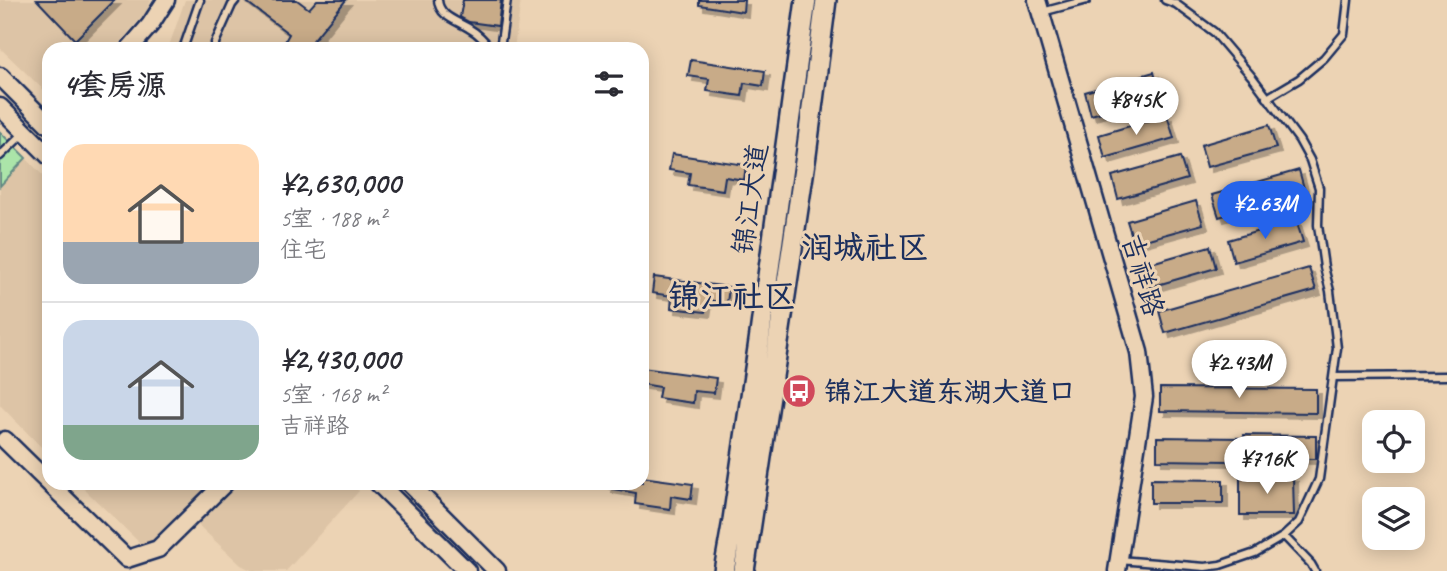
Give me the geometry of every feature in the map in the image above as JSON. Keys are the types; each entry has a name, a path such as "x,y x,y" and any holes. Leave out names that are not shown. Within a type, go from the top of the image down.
{"main road":[{"name":"锦江大道","path":"724,571 806,0"},
{"name":"锦江大道","path":"744,571 806,155 826,0"}],"street":[{"path":"135,42 166,0"},
{"name":"吉祥路","path":"1038,6 1139,352 1144,397 1118,566"},
{"path":"0,76 42,118"},
{"path":"0,107 42,149"},
{"path":"5,440 42,476"},
{"path":"56,490 127,559 158,549 218,490"},
{"path":"385,490 467,571"},
{"path":"416,490 498,571"}],"lane":[{"path":"186,42 200,0"},
{"path":"215,42 236,0"},
{"path":"438,0 438,7 450,18 471,29 486,42"},
{"path":"501,42 507,0"},
{"path":"1038,6 1087,0"},
{"path":"1118,566 1220,565 1255,553 1284,536 1299,522 1319,479 1337,348 1318,225 1319,188 1310,160 1299,140 1214,32 1176,4 1165,0"},
{"path":"1267,98 1298,79 1324,58 1344,34 1348,0"},
{"path":"0,156 24,132"},
{"path":"1333,377 1447,376"},
{"path":"1284,536 1315,571"}],"shaded area":[{"path":"0,0 151,0 147,11 120,42 42,42 42,88 0,48"},
{"path":"185,0 521,0 515,42 170,42"},
{"path":"26,158 42,175 42,448 0,405 0,186"},
{"path":"85,490 207,490 145,548"},
{"path":"230,490 359,491 286,571 253,571 241,565 197,524"}],"green space":[{"path":"0,132 26,158 0,186"}],"building":[{"path":"37,0 115,0 75,40"},
{"path":"244,0 297,0 309,9 317,0 346,0 312,42 285,42 289,34"},
{"path":"463,0 501,0 498,26 469,22 460,17"},
{"path":"699,0 744,0 743,12 699,5"},
{"path":"691,60 765,71 763,86 744,83 742,96 707,91 709,79 688,76"},
{"path":"1154,72 1160,95 1091,115 1085,92"},
{"path":"1167,115 1174,138 1105,158 1099,135"},
{"path":"1269,125 1276,148 1207,167 1201,145"},
{"path":"672,154 746,165 744,180 725,177 723,190 688,185 690,173 669,170"},
{"path":"1180,157 1187,179 1118,199 1112,176"},
{"path":"1299,170 1305,192 1219,217 1212,195"},
{"path":"1196,201 1203,224 1134,243 1127,221"},
{"path":"1296,220 1303,242 1234,262 1228,240"},
{"path":"1210,246 1216,268 1147,288 1141,266"},
{"path":"1309,268 1316,290 1165,333 1159,311"},
{"path":"654,277 729,287 727,303 707,300 705,312 671,308 672,296 652,293"},
{"path":"649,369 716,378 714,393 694,391 693,403 658,398 660,387 649,385"},
{"path":"1160,388 1316,389 1316,413 1160,411"},
{"path":"1244,435 1316,436 1316,459 1157,460 1157,437 1244,438"},
{"path":"1293,477 1294,515 1240,515 1240,478"},
{"path":"649,478 693,484 691,499 671,496 670,509 635,504 636,493 619,490 649,490"},
{"path":"1151,479 1223,480 1223,503 1151,503"}],"place":[{"name":"锦江大道东湖大道口","path":"799,391"}],"district":[{"name":"润城社区","path":"865,247"},
{"name":"锦江社区","path":"732,296"}]}
